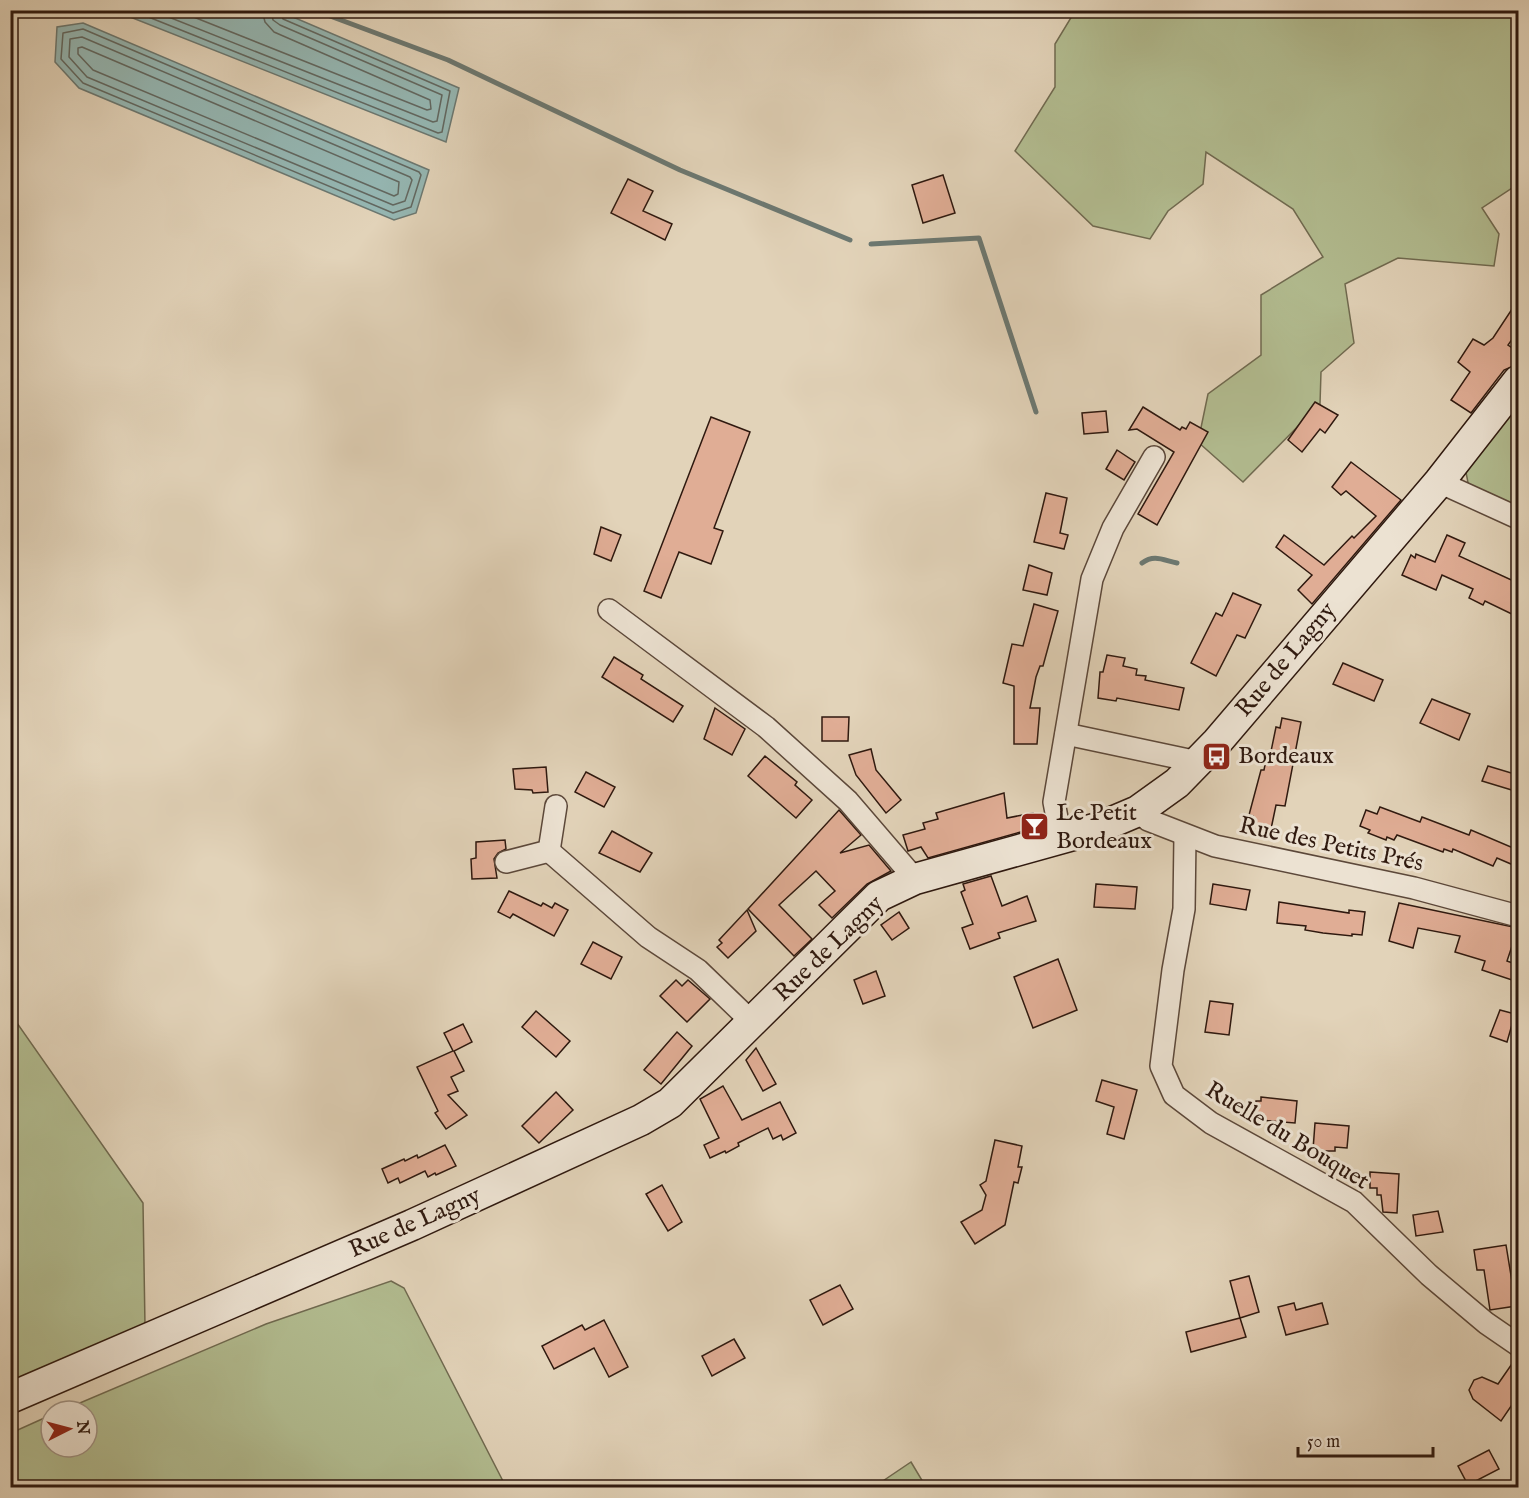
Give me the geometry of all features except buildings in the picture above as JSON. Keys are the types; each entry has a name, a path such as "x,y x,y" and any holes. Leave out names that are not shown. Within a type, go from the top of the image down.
{"main road":[{"name":"Rue de Lagny","path":"10,1398 412,1225 641,1120 670,1103 879,896 915,879 1061,840 1098,828 1138,811 1177,783 1198,762 1439,482 1518,381"}],"street":[{"path":"1061,840 1054,801 1092,579 1113,528 1154,457"},
{"path":"1439,482 1518,518"},
{"path":"609,610 766,727 848,801 915,879"},
{"path":"1066,734 1198,762"},
{"path":"549,851 556,806"},
{"name":"Rue des Petits Prés","path":"1138,811 1148,820 1215,846 1414,888 1518,916"},
{"name":"Ruelle du Bouquet","path":"1185,836 1184,909 1173,970 1161,1066 1174,1095 1211,1123 1354,1202 1429,1275 1486,1323 1518,1345"},
{"path":"506,862 549,851"},
{"path":"549,851 648,937 698,970 753,1023"}],"green space":[{"path":"1075,11 1518,11 1518,184 1482,208 1499,234 1494,266 1398,258 1345,284 1354,343 1321,372 1320,404 1243,482 1198,442 1208,394 1261,355 1261,295 1323,257 1293,209 1206,152 1203,184 1168,211 1150,239 1093,226 1015,151 1055,87 1055,44"},
{"path":"1518,405 1518,511 1469,488 1465,467"},
{"path":"10,1013 143,1203 145,1326 10,1385"},
{"path":"391,1281 404,1288 506,1487 11,1487 11,1433 39,1420 39,1459 99,1459 99,1399 89,1399 266,1324"},
{"path":"911,1462 926,1487 874,1487"}],"water":[{"path":"115,11 279,11 459,88 446,142"},
{"path":"83,23 429,170 416,213 394,220 79,88 55,62 57,27"}],"waterway":[{"path":"314,10 448,60 680,170 850,240"},
{"path":"871,244 979,238 1036,412"},
{"path":"1142,563 1155,558 1177,563"}],"place":[{"name":"Bordeaux","path":"1217,756"},
{"name":"Le Petit Bordeaux","path":"1035,827"}]}
